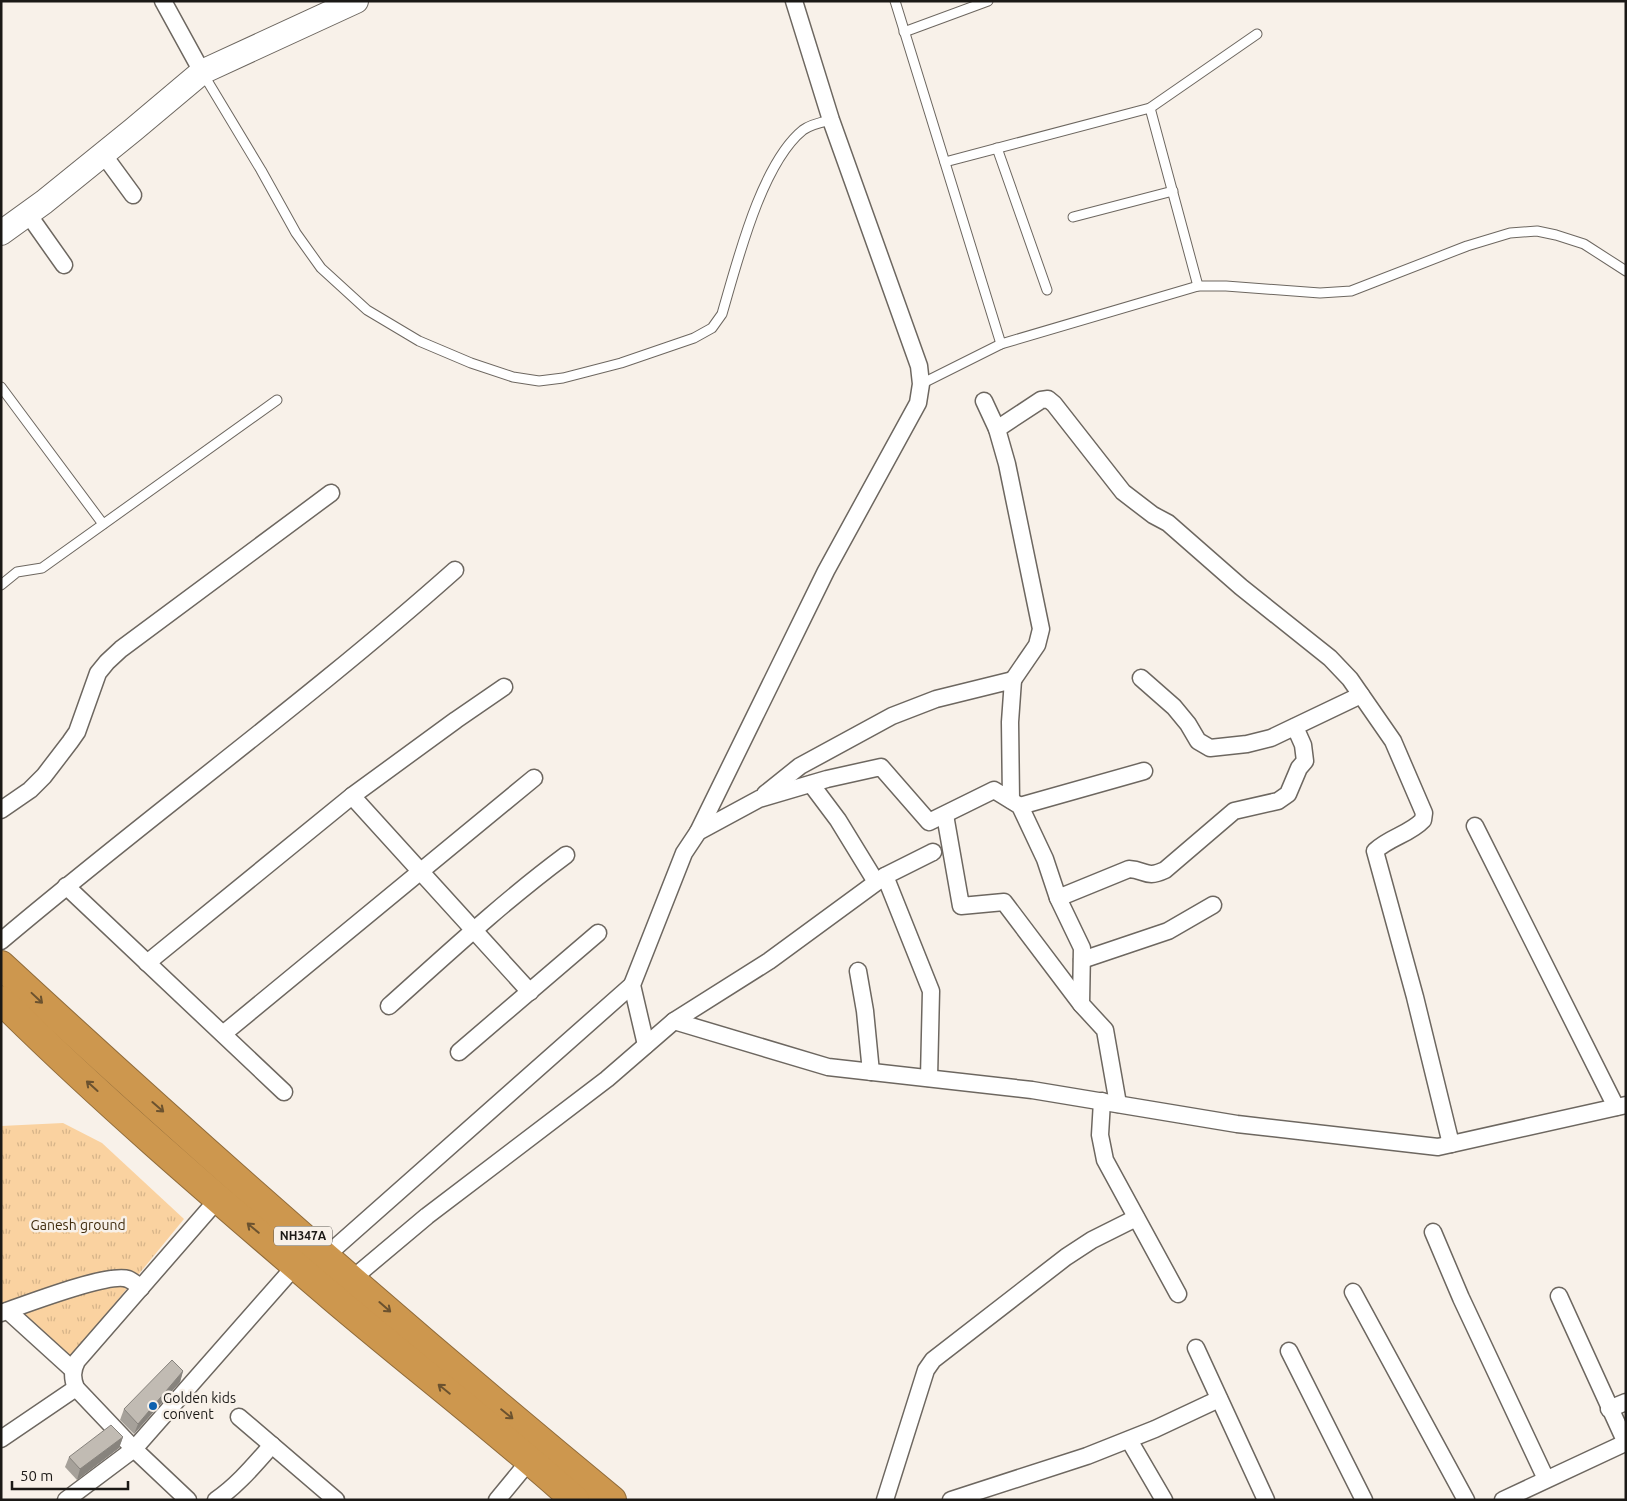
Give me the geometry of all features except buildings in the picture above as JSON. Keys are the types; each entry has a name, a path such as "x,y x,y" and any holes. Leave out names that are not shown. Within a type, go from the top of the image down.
{"highway":[{"name":"NH347A","path":"1,965 106,1062 310,1265 339,1302 530,1460 575,1500"},
{"name":"NH347A","path":"1,1000 50,1048 218,1200 310,1265 352,1279 501,1408 612,1500"}],"street":[{"path":"163,1 202,72"},
{"path":"1,233 28,214 103,154 202,72 331,6 356,1"},
{"path":"66,1500 134,1449 310,1265 632,985 684,853 698,832 826,571 918,402 921,384 919,366 831,120 794,1"},
{"path":"103,154 133,195"},
{"path":"28,214 64,265"},
{"path":"997,429 1041,400 1048,399 1054,404 1123,492 1153,515 1168,523 1241,587 1330,658 1350,679 1393,741 1424,813 1423,820 1415,828 1383,843 1376,851 1415,997 1451,1144"},
{"path":"984,401 997,429 1016,503 1041,629 1037,645 1013,680 1010,722 1016,803 1045,859 1058,898 1082,948 1081,1004"},
{"path":"1,810 30,790 44,776 74,737 98,672 107,662 121,649 331,493"},
{"path":"1,941 66,886 399,620 455,570"},
{"path":"1141,678 1174,707 1198,740 1210,748 1247,744 1271,738 1361,695"},
{"path":"698,832 759,799 800,766 892,716 936,699 1013,680"},
{"path":"147,962 352,796 504,687"},
{"path":"1058,898 1129,869 1150,875 1157,874 1165,870 1234,811 1278,801 1288,794 1299,768 1305,761 1303,745 1296,727"},
{"path":"759,799 880,767 929,822 994,790 1016,803 1144,771"},
{"path":"223,1034 534,778"},
{"path":"811,784 880,879 931,992 929,1078"},
{"path":"352,796 530,992"},
{"path":"945,815 961,906 1004,902 1081,1004 1105,1030 1110,1102 1100,1135 1105,1160 1178,1294"},
{"path":"674,1021 828,1067 1032,1090 1237,1124 1438,1147 1621,1106 1475,826"},
{"path":"352,1279 427,1216 607,1080 674,1021 769,961 880,879 933,852"},
{"path":"389,1006 474,930 566,855"},
{"path":"66,886 284,1092"},
{"path":"1082,960 1168,931 1213,905"},
{"path":"459,1052 598,933"},
{"path":"858,971 865,1011 871,1072"},
{"path":"632,985 646,1046"},
{"path":"188,1500 134,1449 76,1388 73,1380 73,1370 77,1361 218,1200"},
{"path":"884,1500 926,1370 933,1360 1066,1257 1092,1240 1136,1218"},
{"path":"1433,1232 1461,1298 1546,1479"},
{"path":"5,1312 112,1278 128,1279 141,1288"},
{"path":"1354,1292 1466,1500"},
{"path":"1503,1500 1626,1443 1559,1296"},
{"path":"5,1312 73,1370"},
{"path":"1196,1348 1266,1500"},
{"path":"1289,1350 1364,1500"},
{"path":"1,1439 76,1388"},
{"path":"951,1500 1087,1456 1129,1440 1219,1399"},
{"path":"1609,1409 1626,1402"},
{"path":"239,1417 336,1500"},
{"path":"1129,1440 1164,1500"},
{"path":"216,1500 244,1476 272,1445"},
{"path":"496,1500 530,1460"}],"lane":[{"path":"894,1 1002,344"},
{"path":"904,32 988,1"},
{"path":"945,162 1150,108 1257,34"},
{"path":"202,72 261,170 296,233 322,268 367,310 419,341 471,363 513,377 539,380 563,378 621,363 675,346 712,328 722,314 756,203 779,159 803,130 812,125 831,120"},
{"path":"1150,108 1198,286"},
{"path":"997,148 1047,290"},
{"path":"1073,216 1173,190"},
{"path":"921,384 1002,344 1198,286 1226,286 1320,293 1351,291 1467,246 1510,233 1538,231 1584,244 1626,272"},
{"path":"1,387 103,524"},
{"path":"1,584 16,572 42,568 277,400"}],"green space":[{"name":"Ganesh ground","path":"63,1123 102,1143 184,1219 70,1358 1,1305 1,1126"}],"place":[{"name":"Golden kids convent","path":"153,1406"}]}
